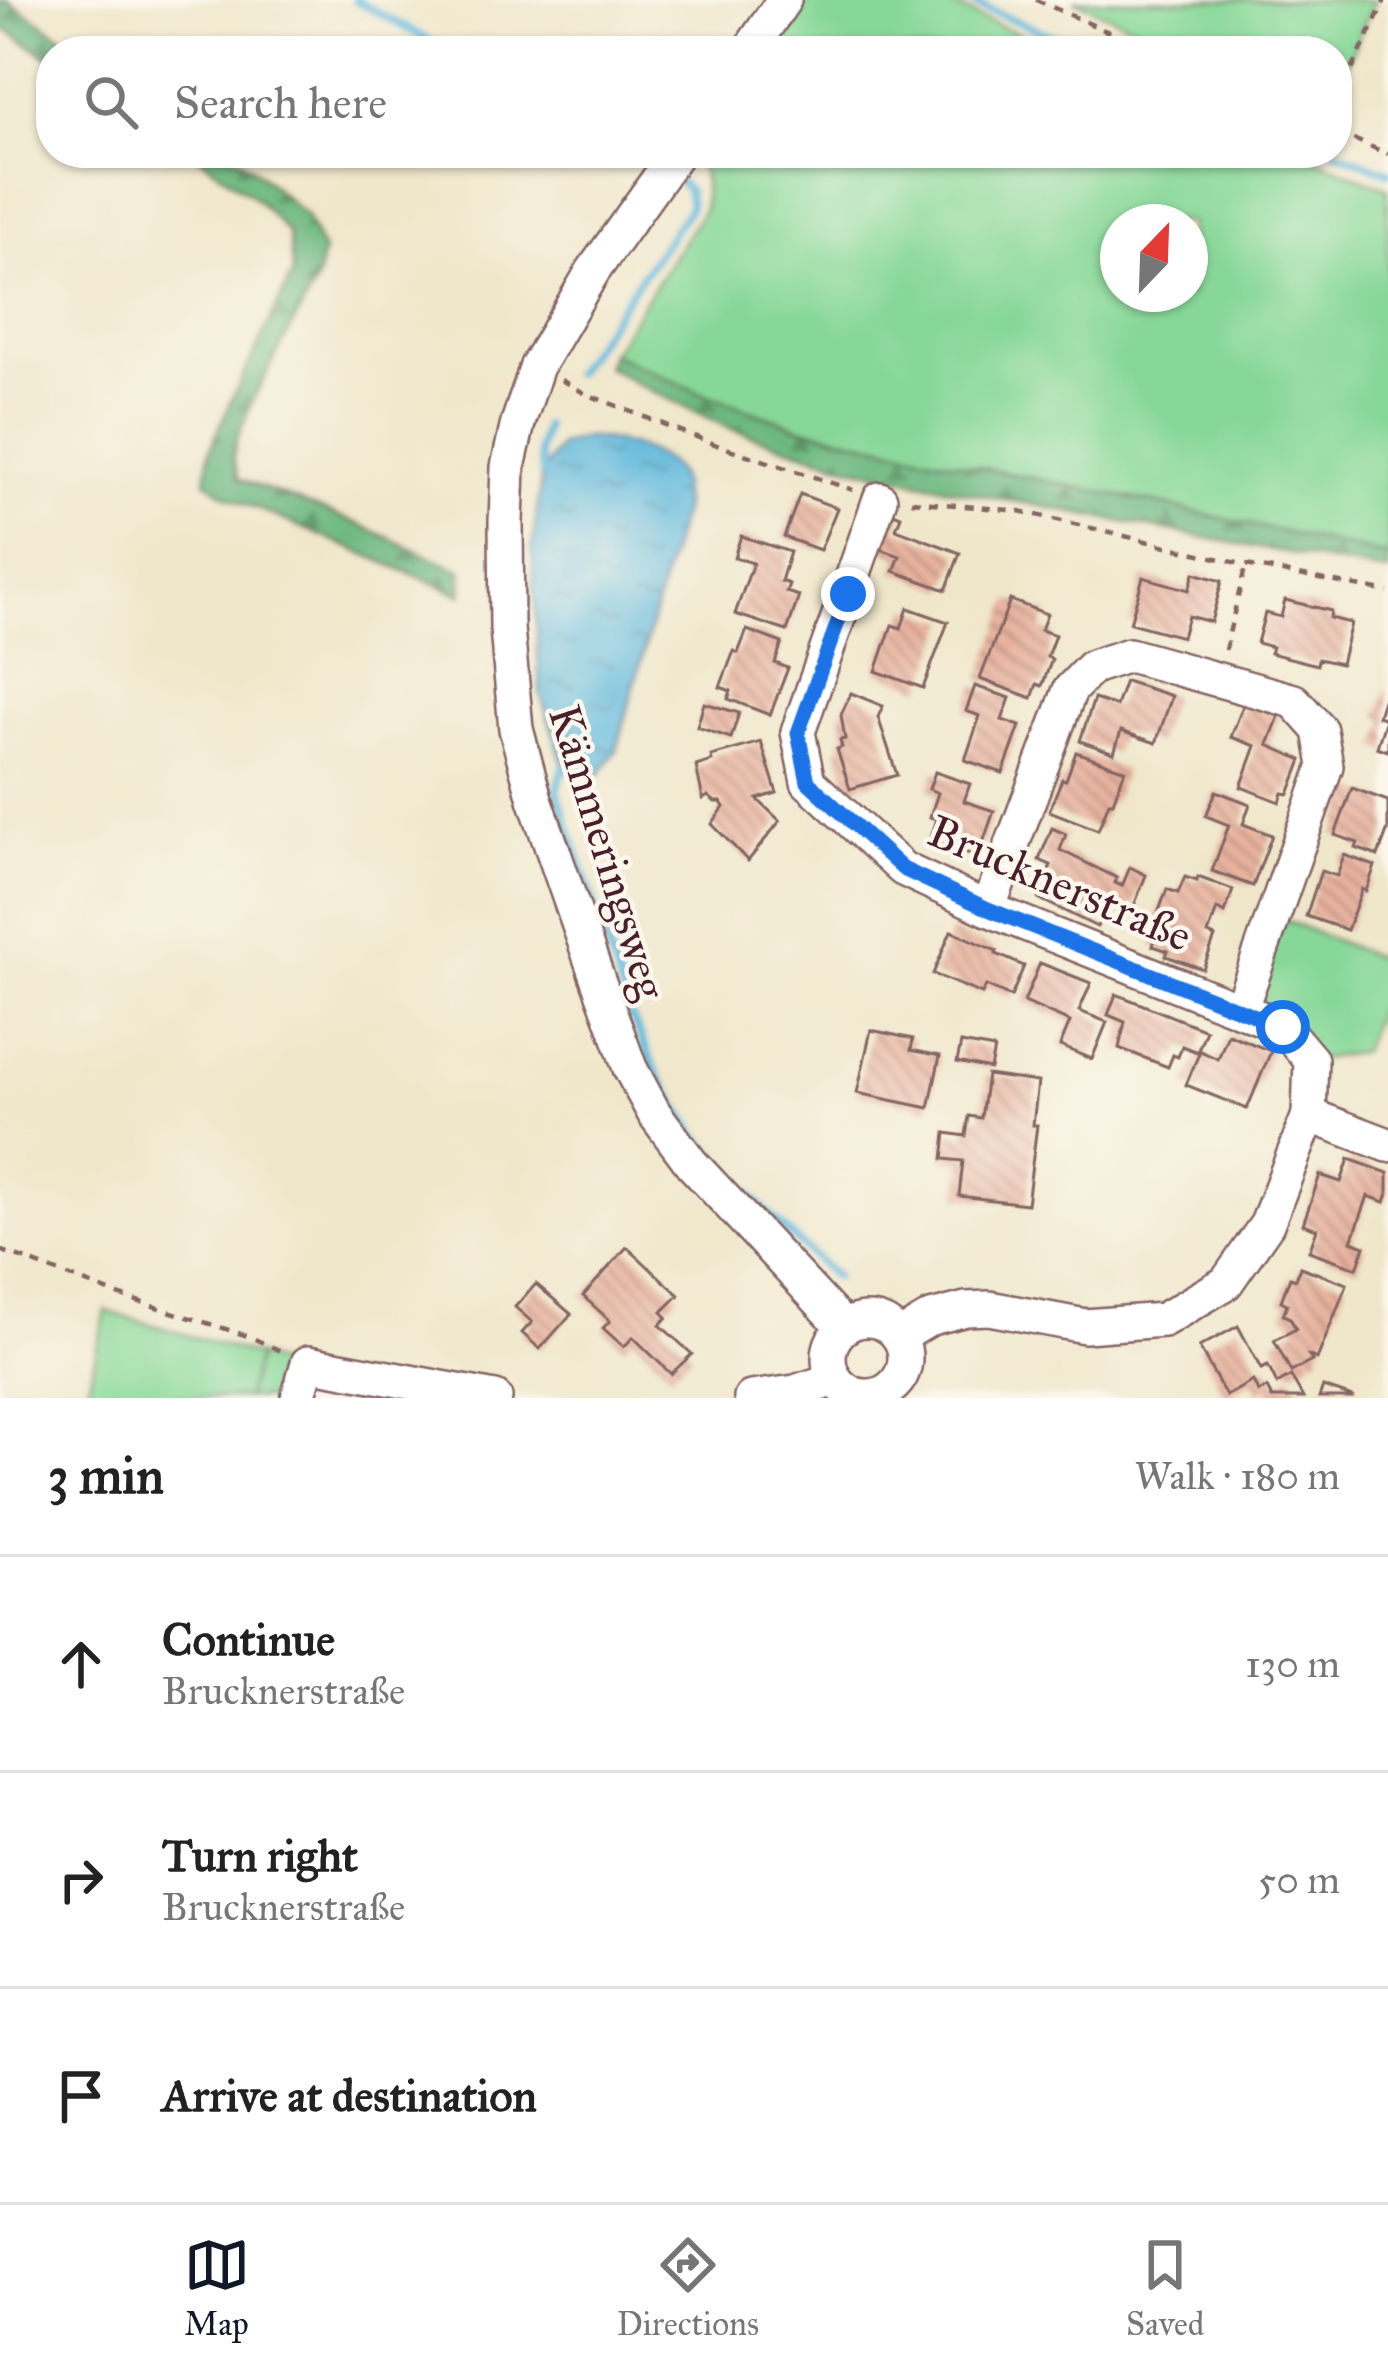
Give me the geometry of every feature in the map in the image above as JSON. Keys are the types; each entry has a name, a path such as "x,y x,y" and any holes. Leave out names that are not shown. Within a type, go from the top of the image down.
{"street":[{"path":"759,36 784,0"},
{"name":"Kämmeringsweg","path":"666,168 593,271 537,366 518,423 508,467 506,522 507,628 516,729 535,799 630,1068 654,1113 691,1163 844,1327"},
{"name":"Brucknerstraße","path":"880,499 798,733 808,782 903,869 988,909 1283,1027 1311,1060 1309,1115"},
{"path":"988,909 1070,690 1092,667 1129,655 1294,701 1320,730 1326,766 1241,1008"},
{"path":"899,1337 931,1318 989,1307 1085,1326 1163,1320 1226,1283 1267,1224 1309,1115 1388,1145"},
{"path":"858,1320 874,1320 899,1337 906,1362 900,1392 863,1397 847,1391 835,1379 829,1351 844,1327 858,1320"},
{"path":"298,1398 308,1363 495,1398"},
{"path":"751,1398 795,1392 835,1379"}],"path":[{"path":"1036,0 1118,36"},
{"path":"1352,70 1385,0"},
{"path":"1352,138 1388,154"},
{"path":"537,366 586,394 717,445 880,499 1020,512 1246,565 1388,592"},
{"path":"1217,679 1246,565"},
{"path":"0,1250 115,1294 248,1336 308,1363"}],"green space":[{"path":"0,0 7,0 61,36 36,36 36,49 0,26"},
{"path":"809,0 939,0 1024,36 784,36"},
{"path":"1074,0 1375,0 1352,52 1352,36 1156,36"},
{"path":"214,168 254,169 305,215 323,252 316,282 255,395 236,441 233,458 239,479 356,523 462,571 462,595 227,496 206,481 210,450 293,273 288,233 256,199"},
{"path":"701,168 1338,168 1388,189 1388,556 798,427 698,392 611,353 704,209"},
{"path":"611,353 698,392 798,427 1388,556 1388,573 848,466 734,430 635,383 606,366"},
{"path":"1282,919 1388,962 1388,984 1361,1052 1315,1060 1265,1009 1255,991"},
{"path":"106,1311 257,1356 246,1398 85,1398"},
{"path":"257,1356 347,1392 397,1398 246,1398"}],"water":[{"path":"586,437 638,448 664,460 679,478 683,507 617,750 599,775 577,777 564,766 540,693 532,548 542,472 560,445"}],"building":[{"path":"800,494 837,508 820,550 784,537"},
{"path":"886,510 901,516 896,529 960,553 946,590 894,571 900,556 873,546"},
{"path":"741,536 790,552 781,581 789,584 786,592 799,596 787,631 735,614 753,563 734,557"},
{"path":"1194,573 1222,581 1211,622 1188,616 1182,637 1130,623 1143,577 1189,590"},
{"path":"1010,600 1047,614 1041,630 1055,635 1047,657 1052,659 1032,698 980,679"},
{"path":"1285,600 1331,611 1330,618 1351,623 1341,664 1318,659 1317,665 1270,653 1272,647 1257,643 1265,613 1281,617"},
{"path":"908,608 948,622 923,688 876,671 892,625 901,628"},
{"path":"747,630 782,643 775,663 788,668 770,715 728,699 731,691 720,687"},
{"path":"1125,681 1172,696 1156,743 1121,731 1114,753 1080,741 1094,699 1116,706"},
{"path":"975,686 1010,698 1002,720 1020,726 1003,773 965,760 980,716 966,711"},
{"path":"1387,688 1388,751 1377,747 1386,719 1378,716"},
{"path":"851,693 883,706 878,717 897,775 850,789 837,749 845,739 841,715"},
{"path":"704,703 739,713 731,738 697,727"},
{"path":"1244,703 1279,716 1268,745 1302,760 1289,794 1283,793 1280,802 1241,787 1256,746 1231,737"},
{"path":"761,742 777,793 757,799 780,821 748,861 712,824 724,807 708,796 703,799 696,766 712,761 711,756"},
{"path":"1076,752 1125,770 1098,830 1049,811"},
{"path":"935,772 970,784 964,801 994,811 978,857 930,840 937,819 930,817 938,793 929,789"},
{"path":"1352,788 1388,801 1388,829 1378,856 1335,835"},
{"path":"1216,791 1250,804 1243,824 1272,835 1253,886 1212,871 1229,825 1206,816"},
{"path":"1052,828 1066,834 1060,850 1117,878 1115,883 1122,886 1130,867 1146,875 1132,911 1108,901 1097,927 1038,898 1051,865 1039,860"},
{"path":"1344,855 1375,866 1347,930 1306,916 1321,871 1337,876"},
{"path":"1185,877 1233,890 1225,913 1217,909 1208,934 1215,937 1203,969 1166,956 1168,951 1153,946 1155,939 1149,938 1167,889 1178,893"},
{"path":"951,931 1024,966 1011,997 986,986 982,994 933,974"},
{"path":"1040,963 1091,983 1079,1011 1107,1022 1092,1059 1060,1046 1070,1022 1024,1002"},
{"path":"1116,994 1206,1030 1197,1052 1182,1046 1168,1067 1119,1048 1125,1022 1108,1015"},
{"path":"871,1030 913,1039 911,1050 940,1056 929,1108 857,1093"},
{"path":"1228,1034 1271,1051 1247,1109 1186,1085 1200,1051 1218,1059"},
{"path":"961,1043 994,1049 990,1069 957,1062"},
{"path":"987,1075 1038,1082 1027,1204 959,1196 963,1161 943,1159 946,1133 966,1136 969,1116 981,1118"},
{"path":"1349,1159 1388,1173 1385,1202 1368,1196 1352,1241 1365,1246 1357,1268 1309,1251 1317,1229 1303,1224 1320,1175 1341,1182"},
{"path":"627,1247 679,1295 662,1312 667,1317 660,1325 692,1354 671,1374 633,1337 624,1347 603,1328 610,1321 583,1296"},
{"path":"1300,1267 1347,1284 1317,1359 1309,1356 1312,1361 1291,1372 1274,1340 1296,1329 1283,1315 1287,1304 1281,1301 1290,1277 1296,1279"},
{"path":"536,1284 571,1314 540,1349 522,1333 532,1322 515,1307"},
{"path":"1238,1326 1261,1369 1268,1366 1277,1384 1291,1376 1303,1398 1272,1398 1267,1388 1258,1392 1253,1381 1226,1396 1199,1347"},
{"path":"1323,1387 1353,1397 1353,1398 1319,1398"}],"waterway":[{"path":"355,0 421,36"},
{"path":"965,0 1053,36"},
{"path":"1352,158 1388,172"},
{"path":"574,373 690,207 688,191 680,182"},
{"path":"542,472 539,450 545,426"},
{"path":"564,766 557,791 628,1009 658,1075 696,1135 766,1212 835,1277"}],"route":[{"path":"848,594 798,733 808,782 903,869 988,909 1283,1027"}]}
